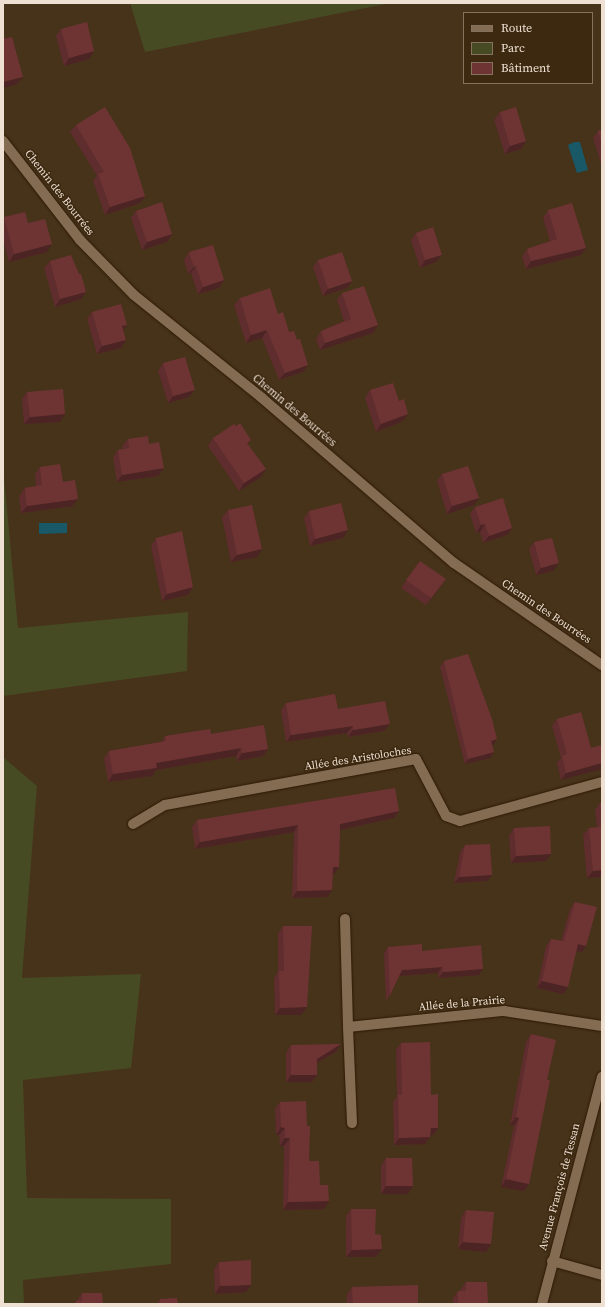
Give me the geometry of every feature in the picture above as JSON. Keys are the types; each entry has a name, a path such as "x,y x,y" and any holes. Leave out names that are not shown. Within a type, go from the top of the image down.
{"street":[{"name":"Chemin des Bourrées","path":"3,141 80,240 134,295 262,398 454,563 602,665"},
{"name":"Allée des Aristoloches","path":"133,824 165,805 416,759 446,816 460,822 602,782"},
{"path":"345,919 352,1122"},
{"name":"Allée de la Prairie","path":"348,1027 504,1011 602,1026"},
{"name":"Avenue François de Tessan","path":"542,1304 552,1261 602,1077"},
{"path":"552,1261 602,1275"}],"green space":[{"path":"130,3 391,3 145,52"},
{"path":"3,466 18,628 188,612 187,671 3,696"},
{"path":"3,757 37,786 22,978 141,974 131,1068 23,1080 27,1198 171,1199 171,1264 23,1280 24,1304 3,1304"}],"water":[{"path":"574,142 580,142 588,170 577,173 568,145"},
{"path":"39,523 67,523 67,533 39,534"}],"building":[{"path":"87,22 94,51 69,58 61,29"},
{"path":"12,37 23,77 3,82 3,39"},
{"path":"105,107 130,148 145,196 110,207 98,174 104,172 76,125"},
{"path":"516,107 526,141 510,146 500,112"},
{"path":"602,130 602,143 598,131"},
{"path":"162,202 172,234 147,242 136,211"},
{"path":"572,203 586,248 531,261 527,249 557,239 548,210"},
{"path":"25,212 28,223 45,219 52,244 14,254 4,217"},
{"path":"433,227 442,255 425,260 416,233"},
{"path":"213,245 224,280 203,287 196,266 194,267 189,252"},
{"path":"342,252 352,281 328,289 318,260"},
{"path":"71,255 79,274 81,274 86,292 60,299 50,261"},
{"path":"364,286 378,325 325,343 321,331 351,319 342,293"},
{"path":"270,288 278,314 283,312 289,332 294,331 297,340 300,339 308,365 285,373 267,330 251,335 240,298"},
{"path":"121,304 127,325 122,326 126,340 102,346 92,312"},
{"path":"185,357 195,390 173,396 163,363"},
{"path":"393,383 399,401 404,399 408,414 381,424 370,390"},
{"path":"63,389 65,414 30,417 27,392"},
{"path":"240,423 251,440 247,443 266,469 244,483 213,438 234,424 236,426"},
{"path":"148,436 149,444 159,442 164,468 122,475 118,450 129,448 128,439"},
{"path":"60,464 63,482 75,480 78,499 27,506 25,488 42,485 40,467"},
{"path":"468,466 479,498 452,506 442,474"},
{"path":"503,498 512,528 489,536 485,524 481,525 475,507"},
{"path":"341,503 348,530 315,539 309,511"},
{"path":"252,505 262,549 237,555 228,510"},
{"path":"182,531 193,587 167,594 156,538"},
{"path":"552,538 559,563 541,568 534,542"},
{"path":"420,561 446,579 431,598 406,580"},
{"path":"468,654 492,719 497,739 491,741 494,752 468,759 444,661"},
{"path":"335,694 338,709 385,701 390,724 353,730 353,726 291,735 286,703"},
{"path":"581,712 591,748 602,745 602,763 566,773 562,756 567,754 557,719"},
{"path":"264,725 268,749 242,753 241,748 156,763 157,768 113,774 109,751 166,741 165,736 210,729 211,734"},
{"path":"395,788 399,811 340,824 339,867 333,867 332,890 297,891 298,825 200,842 197,820"},
{"path":"600,803 602,803 602,823"},
{"path":"550,826 551,854 516,856 514,828"},
{"path":"602,827 602,870 593,871 589,828"},
{"path":"490,844 492,875 459,877 465,845"},
{"path":"575,902 597,907 586,946 578,944 568,987 542,981 551,939 575,943 564,941"},
{"path":"283,926 312,926 307,1007 280,1008 279,971 284,971"},
{"path":"422,944 422,951 481,945 483,969 443,972 442,967 402,970 390,995 388,947"},
{"path":"531,1034 556,1040 547,1080 550,1080 529,1184 506,1179 519,1118 516,1117"},
{"path":"430,1042 431,1095 438,1094 438,1128 431,1128 430,1137 399,1138 398,1095 402,1095 401,1043"},
{"path":"341,1044 317,1059 317,1075 291,1075 291,1045"},
{"path":"306,1101 307,1126 310,1126 309,1161 319,1161 320,1185 328,1185 329,1201 288,1202 290,1138 285,1138 285,1128 281,1127 280,1102"},
{"path":"386,1158 412,1158 413,1186 386,1186"},
{"path":"351,1209 376,1209 375,1234 381,1235 382,1249 352,1250"},
{"path":"466,1210 494,1212 491,1244 463,1242"},
{"path":"251,1260 251,1285 220,1286 219,1262"},
{"path":"466,1282 487,1282 488,1304 458,1304 458,1291 466,1291"},
{"path":"418,1285 418,1304 353,1304 352,1287"},
{"path":"82,1293 102,1293 103,1304 76,1304 76,1301 82,1301"},
{"path":"177,1298 178,1304 160,1304 160,1299"}]}
